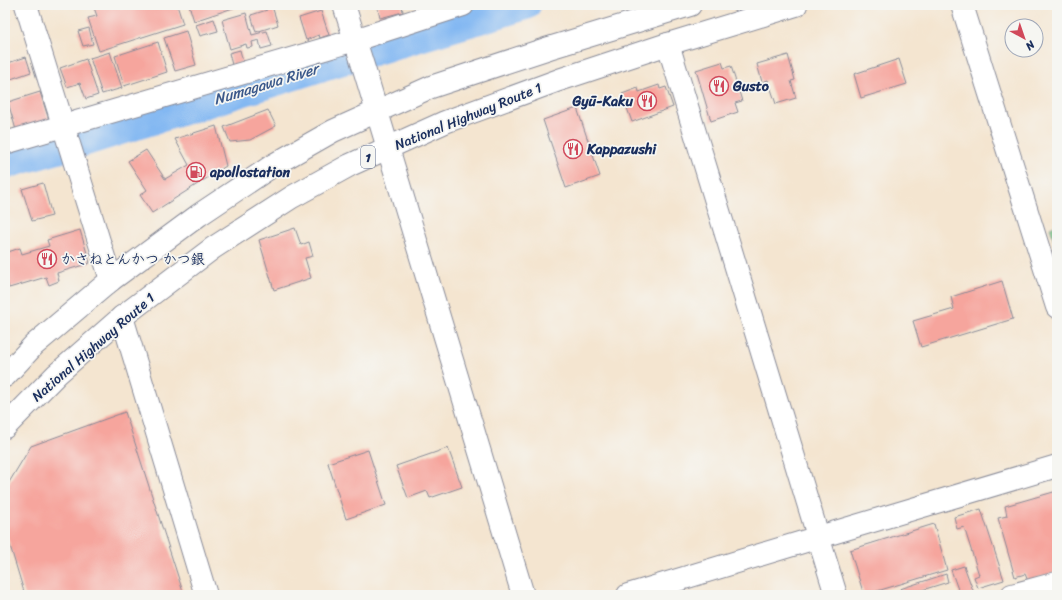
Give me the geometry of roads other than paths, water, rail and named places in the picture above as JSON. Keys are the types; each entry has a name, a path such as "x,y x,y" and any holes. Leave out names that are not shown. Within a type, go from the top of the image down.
{"main road":[{"path":"26,5 111,280"},
{"path":"344,5 523,595"},
{"path":"5,143 356,43 463,5"},
{"path":"5,376 34,345 111,280 199,215 275,164 333,131 431,87 658,10 690,5"},
{"name":"National Highway Route 1","path":"5,427 58,374 122,317 213,248 292,198 350,165 445,122 559,80 668,44 796,5"},
{"path":"962,5 1057,307"},
{"path":"668,44 836,595"},
{"path":"122,317 206,595"},
{"path":"628,595 819,536 1057,466"},
{"path":"1012,595 1057,583"}],"waterway":[{"name":"Numagawa River","path":"5,164 89,140 333,63 526,5"}],"place":[{"name":"Gusto","path":"719,86"},
{"name":"Gyū-Kaku","path":"647,101"},
{"name":"Kappazushi","path":"573,149"},
{"name":"apollostation","path":"196,172"},
{"name":"かさねとんかつ かつ銀","path":"47,259"}]}
